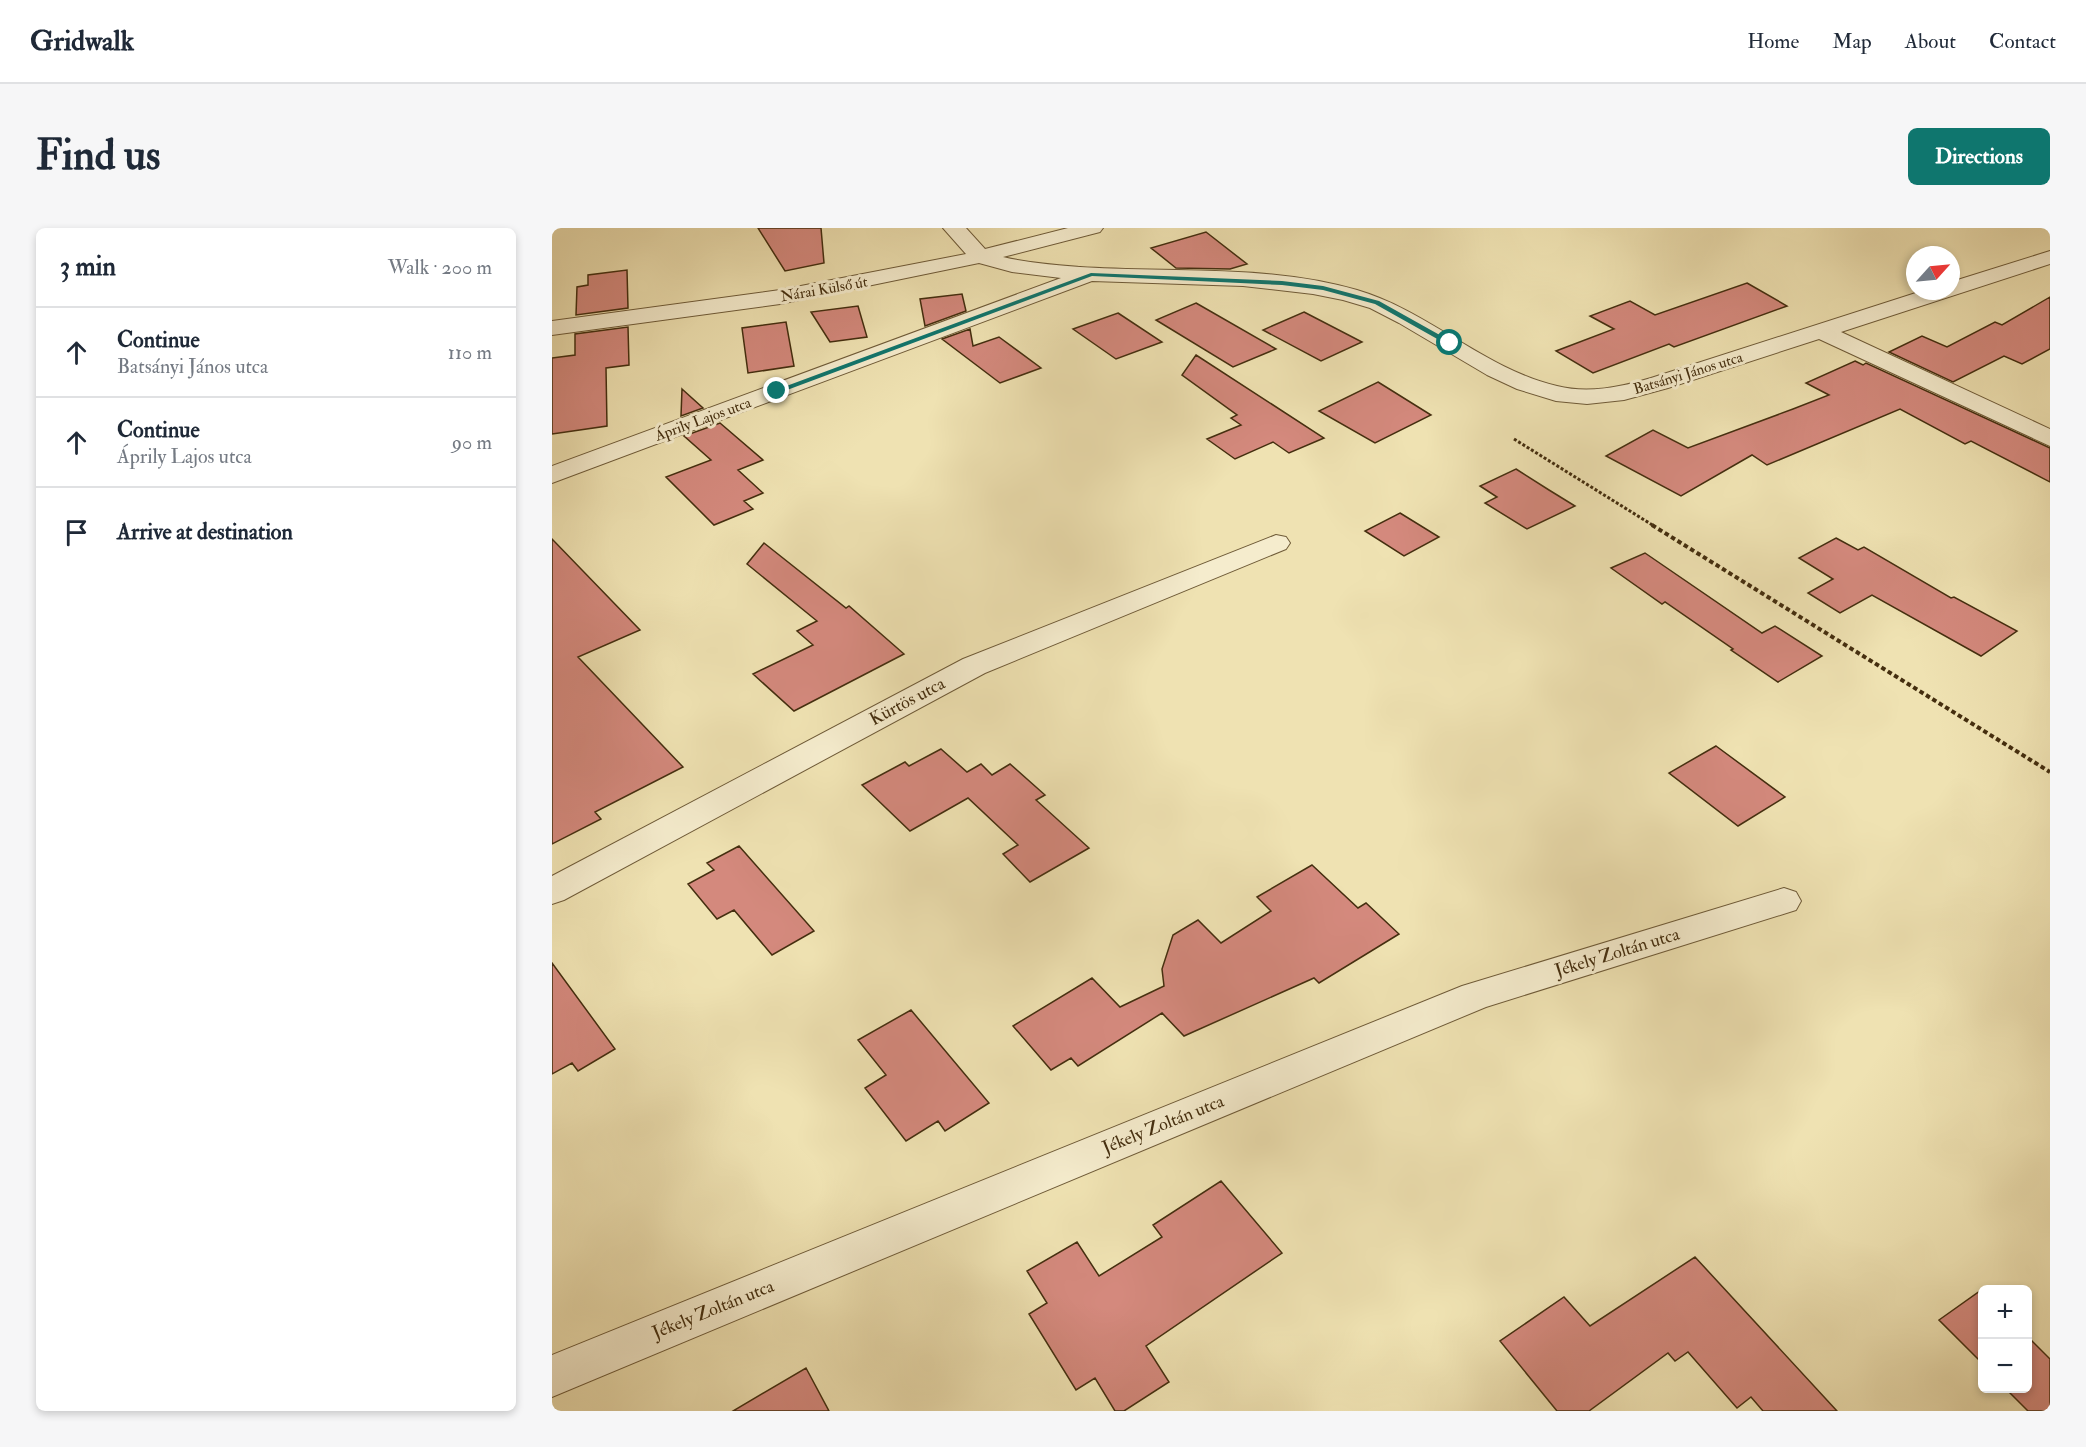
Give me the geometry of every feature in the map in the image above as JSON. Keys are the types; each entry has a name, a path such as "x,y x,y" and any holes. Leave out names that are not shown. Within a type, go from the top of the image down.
{"street":[{"path":"953,228 964,235 980,257"},
{"name":"Nárai Külső út","path":"552,328 794,295 980,257 1093,228"},
{"name":"Batsányi János utca","path":"980,257 1022,267 1091,274 1282,283 1323,288 1357,296 1394,311 1508,375 1560,394 1586,397 1646,387 1917,300"},
{"path":"1960,286 2050,257"},
{"name":"Áprily Lajos utca","path":"552,475 1091,274"},
{"path":"1821,331 2050,438"},
{"name":"Kürtös utca","path":"552,891 974,666 1276,543"},
{"name":"Jékely Zoltán utca","path":"552,1376 1475,996 1784,901"}],"path":[{"path":"1514,439 2050,772"}],"building":[{"path":"758,228 821,228 824,263 785,271"},
{"path":"1206,232 1247,264 1230,269 1176,268 1151,248"},
{"path":"627,270 628,308 576,315 577,287 588,285 588,275"},
{"path":"1747,283 1787,306 1674,347 1669,344 1593,373 1556,351 1614,329 1590,316 1630,301 1655,315"},
{"path":"962,294 966,311 925,326 920,299"},
{"path":"2050,297 2050,349 2022,364 2004,356 1953,382 1889,352 1922,336 1947,347 1995,322 2002,325"},
{"path":"1196,303 1276,349 1233,367 1156,320"},
{"path":"858,306 867,337 830,342 811,312"},
{"path":"1304,312 1362,342 1321,361 1263,330"},
{"path":"1118,313 1162,342 1116,359 1073,329"},
{"path":"786,322 794,366 748,373 742,328"},
{"path":"628,327 629,365 606,368 607,426 552,434 552,358 575,355 575,334"},
{"path":"970,329 973,346 999,337 1041,368 1000,383 942,339"},
{"path":"1196,355 1324,438 1289,453 1273,442 1235,459 1207,439 1241,425 1231,418 1237,415 1182,375"},
{"path":"1855,361 1863,365 1866,363 2050,448 2050,482 1971,441 1965,444 1900,409 1767,465 1752,455 1681,496 1606,456 1653,430 1688,448 1793,409 1829,395 1806,383"},
{"path":"1378,382 1431,415 1375,443 1319,411"},
{"path":"682,389 703,408 681,416"},
{"path":"720,423 763,460 738,470 763,493 744,501 753,509 714,525 666,477 711,460 684,436"},
{"path":"1516,469 1575,506 1527,529 1485,503 1497,497 1480,486"},
{"path":"1400,513 1439,537 1404,556 1365,531"},
{"path":"1836,538 1858,550 1864,547 1951,598 1954,597 2017,631 1981,656 1872,595 1840,613 1808,593 1833,579 1799,558"},
{"path":"552,539 640,630 578,657 683,767 595,812 601,819 552,844"},
{"path":"764,543 846,608 849,606 904,654 794,711 753,674 813,645 797,631 817,621 747,564"},
{"path":"1645,553 1762,633 1775,626 1822,656 1778,682 1665,602 1662,604 1611,568"},
{"path":"1716,746 1785,797 1738,826 1669,773"},
{"path":"941,749 967,772 981,764 992,775 1010,764 1045,795 1036,800 1089,848 1030,882 1003,854 1018,845 968,798 910,831 862,785 905,762 909,766"},
{"path":"739,846 814,931 772,955 734,910 717,919 688,884 714,870 707,863"},
{"path":"1312,865 1358,908 1366,903 1399,934 1319,983 1314,978 1184,1036 1162,1013 1078,1066 1071,1058 1051,1070 1013,1026 1092,978 1120,1007 1164,986 1162,969 1173,935 1198,920 1221,943 1271,911 1257,897"},
{"path":"552,963 615,1049 578,1071 572,1063 552,1074"},
{"path":"911,1010 989,1103 945,1131 938,1121 906,1141 865,1088 886,1075 858,1040"},
{"path":"1221,1181 1282,1253 1146,1346 1169,1382 1124,1411 1115,1411 1095,1378 1076,1390 1029,1314 1047,1303 1027,1271 1077,1242 1099,1276 1162,1237 1153,1225"},
{"path":"1695,1257 1837,1411 1763,1411 1751,1397 1737,1408 1688,1352 1675,1361 1668,1353 1589,1411 1557,1411 1500,1341 1564,1297 1590,1326"},
{"path":"1978,1292 1978,1359 1939,1320"},
{"path":"2032,1341 2050,1359 2050,1411 2028,1411 2010,1393 2032,1393"},
{"path":"806,1368 829,1411 733,1411"}],"route":[{"path":"777,391 1091,274 1282,283 1323,288 1377,302 1450,343"}]}
